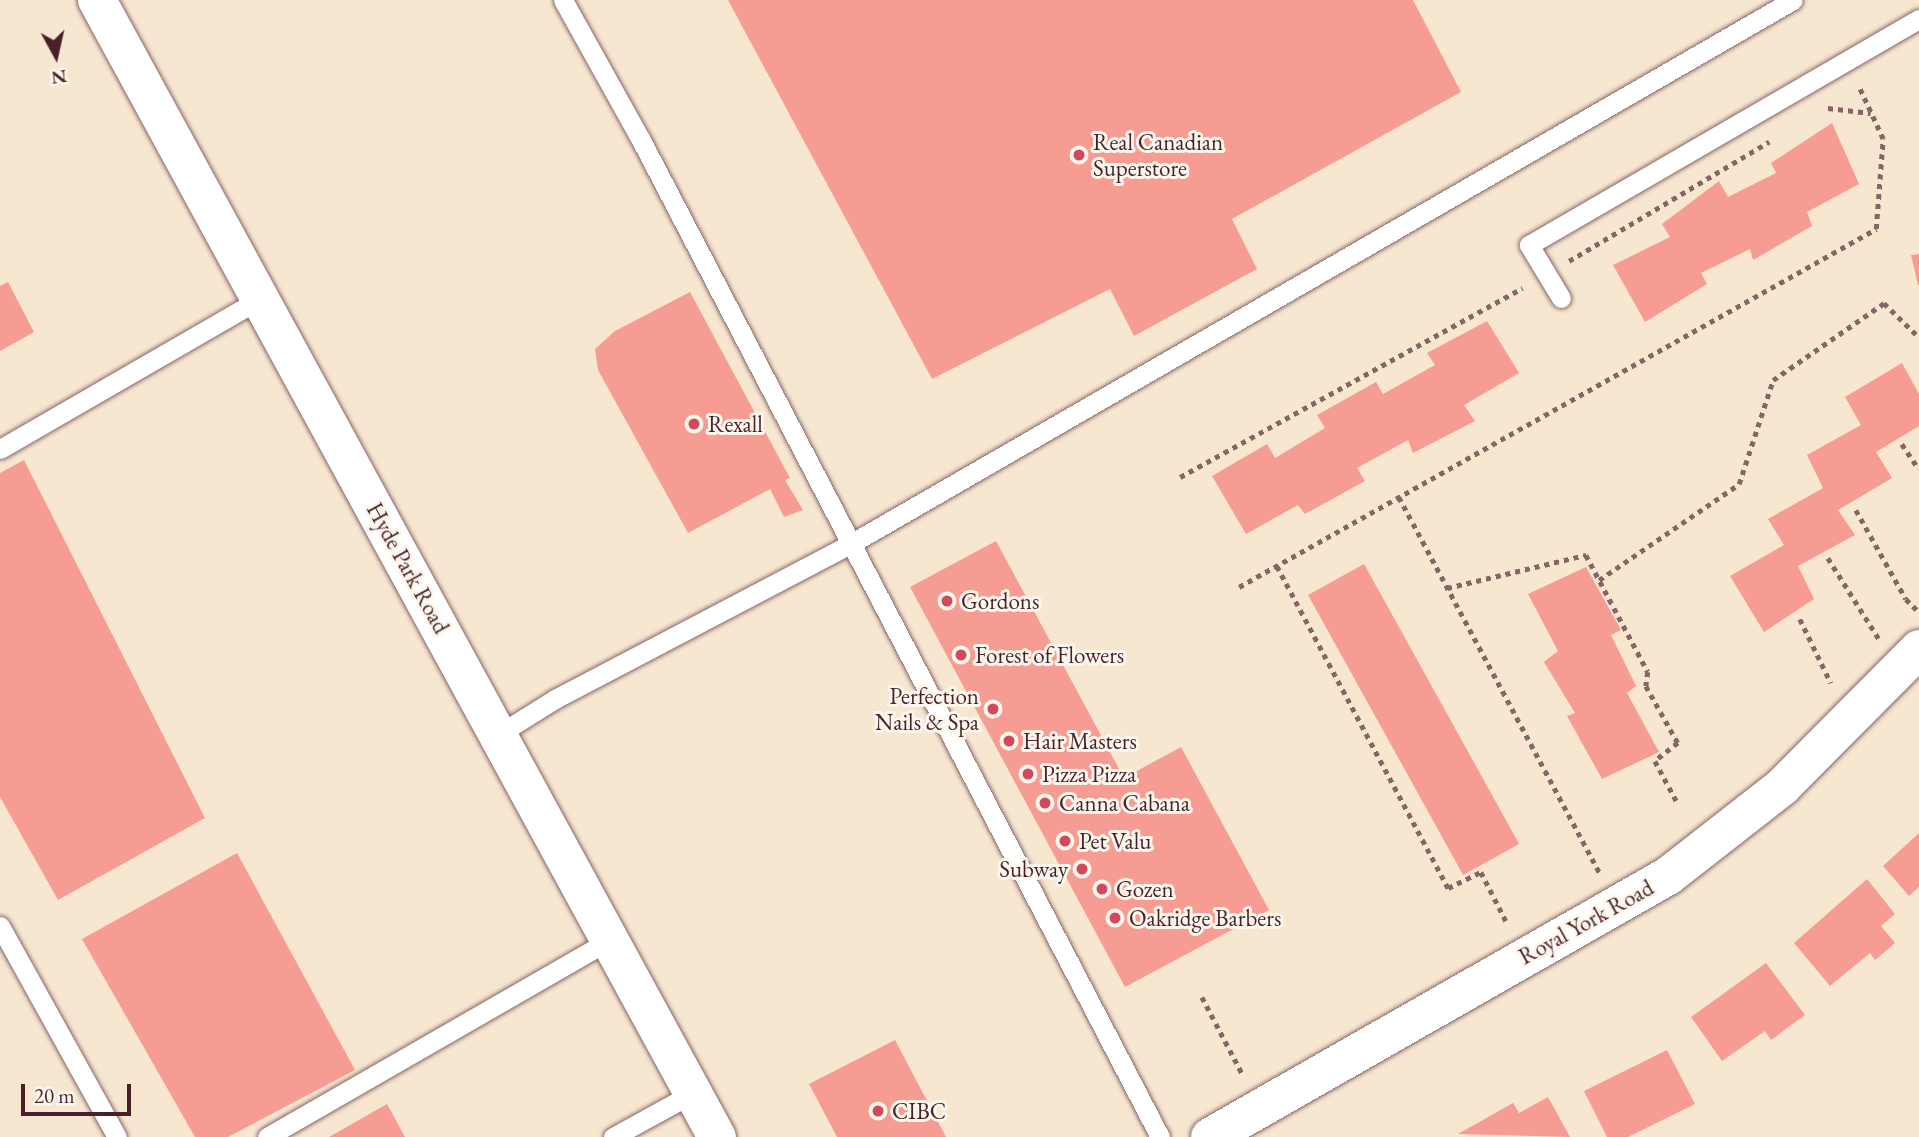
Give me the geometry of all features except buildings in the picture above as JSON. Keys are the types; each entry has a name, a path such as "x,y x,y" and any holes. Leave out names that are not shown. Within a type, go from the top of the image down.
{"main road":[{"name":"Hyde Park Road","path":"97,0 717,1137"},
{"name":"Royal York Road","path":"1210,1137 1258,1107 1668,876 1783,786 1909,659"}],"lane":[{"path":"563,0 574,12 1160,1137"},
{"path":"499,734 555,699 852,543 1793,0"},
{"path":"1561,298 1529,245 1919,19"},
{"path":"0,449 260,299"},
{"path":"0,926 117,1137"},
{"path":"267,1137 609,940"},
{"path":"613,1137 693,1093"}],"path":[{"path":"1239,587 1877,229 1883,139 1847,60"},
{"path":"1599,580 1739,484 1773,380 1884,303 1918,335"},
{"path":"1902,444 1919,469"},
{"path":"1399,497 1619,904"},
{"path":"1856,510 1906,599 1919,612"},
{"path":"1447,587 1586,555 1648,672 1646,686 1678,743 1655,761 1677,803"},
{"path":"1828,558 1909,659"},
{"path":"1277,566 1448,888 1481,872 1526,956"},
{"path":"1800,619 1852,716"},
{"path":"1202,997 1234,1053 1258,1107"}],"place":[{"name":"Real Canadian Superstore","path":"1079,155"},
{"name":"Rexall","path":"694,424"},
{"name":"Gordons","path":"947,601"},
{"name":"Forest of Flowers","path":"961,655"},
{"name":"Perfection Nails & Spa","path":"993,709"},
{"name":"Hair Masters","path":"1009,741"},
{"name":"Pizza Pizza","path":"1028,774"},
{"name":"Canna Cabana","path":"1045,803"},
{"name":"Pet Valu","path":"1065,841"},
{"name":"Subway","path":"1082,869"},
{"name":"Gozen","path":"1102,889"},
{"name":"Oakridge Barbers","path":"1115,918"},
{"name":"CIBC","path":"878,1111"}]}
